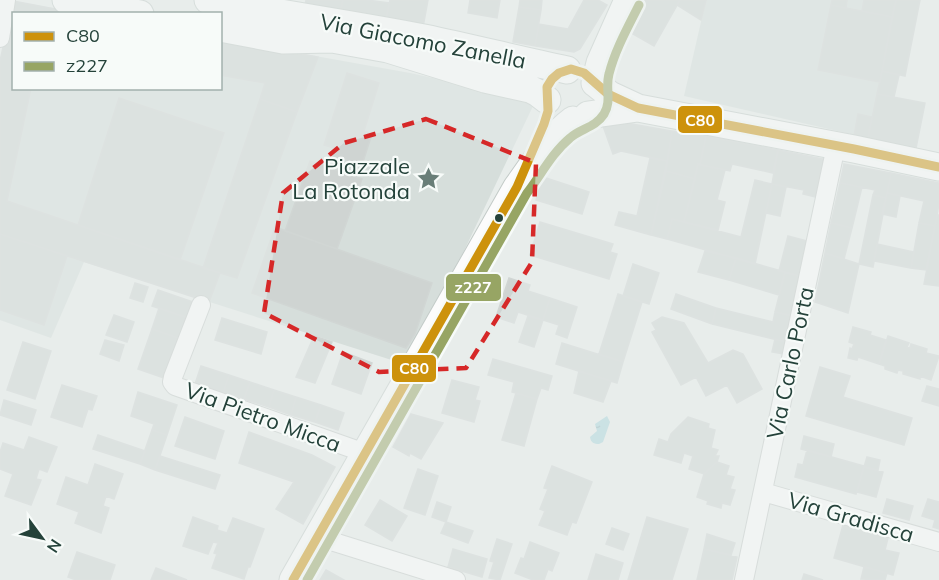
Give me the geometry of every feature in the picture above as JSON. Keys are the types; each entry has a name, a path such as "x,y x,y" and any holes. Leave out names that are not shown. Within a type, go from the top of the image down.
{"street":[{"path":"0,38 6,0"},
{"path":"66,0 129,12"},
{"name":"Via Giacomo Zanella","path":"208,0 287,18 422,38 578,74"},
{"path":"578,74 621,0"},
{"path":"517,188 541,132 548,103 546,92 549,83 556,74 578,74 598,69 628,0"},
{"name":"Via Giacomo Zanella","path":"222,28 287,18 332,39 388,49 485,79 530,90 538,93 548,103"},
{"path":"578,74 610,95 638,108 939,167"},
{"path":"293,580 517,188 561,129 592,110 597,102 597,92 578,74"},
{"path":"548,103 558,117 567,120 638,108"},
{"name":"Via Carlo Porta","path":"744,580 836,146"},
{"name":"Via Pietro Micca","path":"201,305 173,377 172,382 176,386 365,453"},
{"name":"Via Gradisca","path":"763,492 939,542"},
{"path":"318,537 456,580"}],"highlighted area":[{"path":"426,119 536,163 532,262 466,368 379,372 264,313 283,193 344,143"}],"shaded area":[{"path":"706,0 896,0 868,138 684,96"},
{"path":"13,1 75,12 12,12 12,90 222,90 222,39 410,73 488,90 533,106 463,253 401,363 84,262 51,338 0,320 0,61"}],"water":[{"path":"607,416 610,422 603,442 594,443 590,437 597,431 595,424"}],"building":[{"path":"306,0 343,0 340,12 305,6"},
{"path":"343,0 389,3 386,20 340,12"},
{"path":"390,0 428,0 423,27 386,20"},
{"path":"470,0 500,0 497,18 468,13"},
{"path":"520,0 542,0 541,10 519,7"},
{"path":"584,0 598,0 607,5 580,49 574,52 535,46 539,24 568,29"},
{"path":"644,0 680,0 654,46 626,30"},
{"path":"680,0 706,0 701,20 677,5"},
{"path":"832,0 847,0 846,8 831,5"},
{"path":"864,0 896,0 892,17 862,11"},
{"path":"896,0 920,0 905,76 882,71"},
{"path":"13,1 71,12 12,12 12,90 31,90 7,201 220,273 209,302 0,234 0,61"},
{"path":"831,5 892,17 880,82 818,70"},
{"path":"519,7 541,10 535,46 513,42"},
{"path":"222,39 318,57 297,112 260,99 265,83 222,75"},
{"path":"882,71 899,75 894,97 877,94"},
{"path":"347,73 379,83 364,131 372,134 362,165 331,155 334,148 324,145"},
{"path":"877,94 925,103 916,148 868,138"},
{"path":"119,98 224,133 180,260 78,225"},
{"path":"260,99 297,112 237,278 203,268"},
{"path":"858,114 872,117 868,138 854,136"},
{"path":"615,121 672,131 667,161 621,151 613,154 603,126"},
{"path":"672,131 706,136 695,179 666,171"},
{"path":"706,136 778,150 773,173 732,164 730,171 700,165"},
{"path":"778,150 828,160 820,198 803,194 804,190 772,184"},
{"path":"650,158 667,161 651,235 615,225 619,212 637,216"},
{"path":"310,161 362,179 337,249 285,231"},
{"path":"698,164 725,170 717,200 725,202 718,230 684,222"},
{"path":"844,164 891,173 886,198 873,195 875,190 840,183"},
{"path":"666,171 695,179 684,222 672,219 667,239 651,235"},
{"path":"891,173 939,183 939,204 935,226 919,223 924,201 887,193"},
{"path":"543,177 589,192 582,214 536,200"},
{"path":"755,180 772,184 755,264 667,239 672,219 741,237"},
{"path":"840,183 862,187 852,228 831,223"},
{"path":"772,184 786,187 780,216 766,213"},
{"path":"887,193 900,196 896,217 882,214"},
{"path":"873,195 886,198 873,267 859,264"},
{"path":"937,215 939,215 939,286 924,284"},
{"path":"540,222 613,244 610,252 617,254 609,279 530,255"},
{"path":"831,223 852,228 844,259 825,253"},
{"path":"919,223 935,226 926,270 911,268"},
{"path":"275,227 432,283 415,334 406,348 252,293"},
{"path":"0,234 67,256 44,325 0,310"},
{"path":"788,236 811,242 803,277 779,271"},
{"path":"877,244 914,252 911,268 874,261"},
{"path":"705,251 736,258 729,280 698,272"},
{"path":"825,253 859,264 848,313 815,302"},
{"path":"736,258 785,272 779,295 729,280"},
{"path":"633,264 659,273 649,304 623,296"},
{"path":"785,272 803,277 793,316 775,312"},
{"path":"509,278 530,285 528,291 550,298 543,320 518,312 514,323 496,317"},
{"path":"135,283 148,287 143,302 130,298"},
{"path":"158,290 193,302 188,318 152,306"},
{"path":"618,294 642,302 623,362 599,354"},
{"path":"676,294 716,308 712,324 671,309"},
{"path":"550,298 577,307 567,338 556,334 559,325 543,320"},
{"path":"159,308 188,318 181,339 152,329"},
{"path":"716,308 773,322 775,312 793,316 786,342 712,324"},
{"path":"114,315 134,322 127,342 106,335"},
{"path":"528,316 543,320 534,347 519,342"},
{"path":"662,317 684,323 708,363 733,350 743,354 762,389 737,403 727,385 706,396 696,377 681,385 652,332 656,330 652,323"},
{"path":"222,318 267,332 261,354 215,340"},
{"path":"853,327 871,332 870,335 886,340 879,364 858,357 857,360 848,358 850,348 852,349 854,344 849,342"},
{"path":"152,329 181,339 167,379 138,369"},
{"path":"314,336 332,342 315,383 296,377"},
{"path":"888,336 909,343 907,347 910,348 911,344 927,349 926,353 939,356 931,380 903,374 903,371 898,370 897,373 879,364"},
{"path":"775,339 786,342 783,354 772,352"},
{"path":"105,340 124,345 119,361 100,354"},
{"path":"23,342 51,351 35,399 7,390"},
{"path":"562,343 623,362 617,383 556,364"},
{"path":"343,352 372,363 361,394 332,384"},
{"path":"493,359 552,376 548,390 541,388 537,399 512,392 514,382 488,375"},
{"path":"201,366 229,375 223,393 195,384"},
{"path":"820,367 850,376 843,397 912,418 904,445 806,416"},
{"path":"579,371 611,381 603,402 574,393"},
{"path":"229,375 250,382 244,399 223,393"},
{"path":"452,380 479,387 475,400 480,401 474,422 442,413"},
{"path":"250,382 274,390 269,407 244,399"},
{"path":"62,385 97,396 92,410 88,409 82,427 51,417"},
{"path":"927,386 939,389 939,406 922,401"},
{"path":"274,390 296,397 291,415 269,407"},
{"path":"138,392 177,405 167,435 152,430 154,424 131,416"},
{"path":"516,393 537,399 524,446 502,440"},
{"path":"296,397 321,405 315,422 291,415"},
{"path":"4,400 36,410 31,425 0,415"},
{"path":"321,405 344,413 338,430 315,422"},
{"path":"411,414 443,423 421,459 410,453 409,456 393,447"},
{"path":"185,417 224,431 215,459 175,446"},
{"path":"688,417 709,424 708,428 715,430 711,448 718,450 715,456 719,456 717,462 704,474 689,469 693,456 684,453 681,463 654,455 659,439 668,442 671,434"},
{"path":"152,430 167,435 155,470 140,464"},
{"path":"249,432 312,455 335,467 303,524 276,509 294,482 239,463"},
{"path":"98,435 145,451 140,464 93,449"},
{"path":"804,436 834,444 831,457 801,449"},
{"path":"29,437 57,447 47,472 39,469 36,479 41,480 31,505 5,496 13,474 0,469 0,452 3,443 24,450"},
{"path":"807,450 864,466 856,494 795,477 798,464 803,465"},
{"path":"160,456 220,475 215,489 155,470"},
{"path":"867,457 880,460 878,470 864,467"},
{"path":"717,462 729,466 726,475 734,477 730,489 735,490 730,505 722,503 721,508 707,504 708,501 697,497 704,474"},
{"path":"95,464 123,474 114,499 106,496 103,506 109,508 101,533 75,523 79,512 57,504 66,477 88,485"},
{"path":"552,466 592,482 576,523 572,522 567,535 539,525 545,511 540,509 548,489 544,488"},
{"path":"864,467 883,472 876,497 857,492"},
{"path":"418,469 438,476 425,515 404,508"},
{"path":"887,499 913,506 909,520 883,513"},
{"path":"928,499 939,502 939,529 933,527 935,520 922,516"},
{"path":"380,500 407,516 392,541 365,525"},
{"path":"437,502 451,507 446,522 432,517"},
{"path":"193,517 218,526 217,530 227,533 233,518 264,529 244,579 212,568 218,543 213,542 208,554 183,546"},
{"path":"647,517 688,529 672,580 628,580"},
{"path":"446,522 473,531 468,543 441,533"},
{"path":"843,525 888,538 885,550 899,553 893,575 834,558"},
{"path":"612,528 629,534 623,550 606,544"},
{"path":"707,534 735,543 731,555 704,549"},
{"path":"497,539 512,544 500,580 489,578 494,562 490,561"},
{"path":"530,542 559,553 552,571 548,569 544,580 533,580 515,573 521,558 524,559"},
{"path":"453,549 487,559 482,577 448,567"},
{"path":"704,549 737,557 732,580 697,580"},
{"path":"77,552 115,565 110,580 76,580 68,577"},
{"path":"596,554 623,563 618,580 588,580"},
{"path":"864,567 887,573 885,580 861,579"},
{"path":"156,568 187,580 151,580"},
{"path":"326,570 344,580 320,580"},
{"path":"804,574 823,580 802,580"}],"transit line":[{"name":"z227","path":"307,580 527,193 564,144 604,114 608,104 608,79 612,65 639,5"},
{"name":"C80","path":"293,580 517,187 548,111 547,87 559,73 571,69 584,73 608,94 638,108 939,167"}],"place":[{"name":"Piazzale La Rotonda","path":"428,179"}]}
